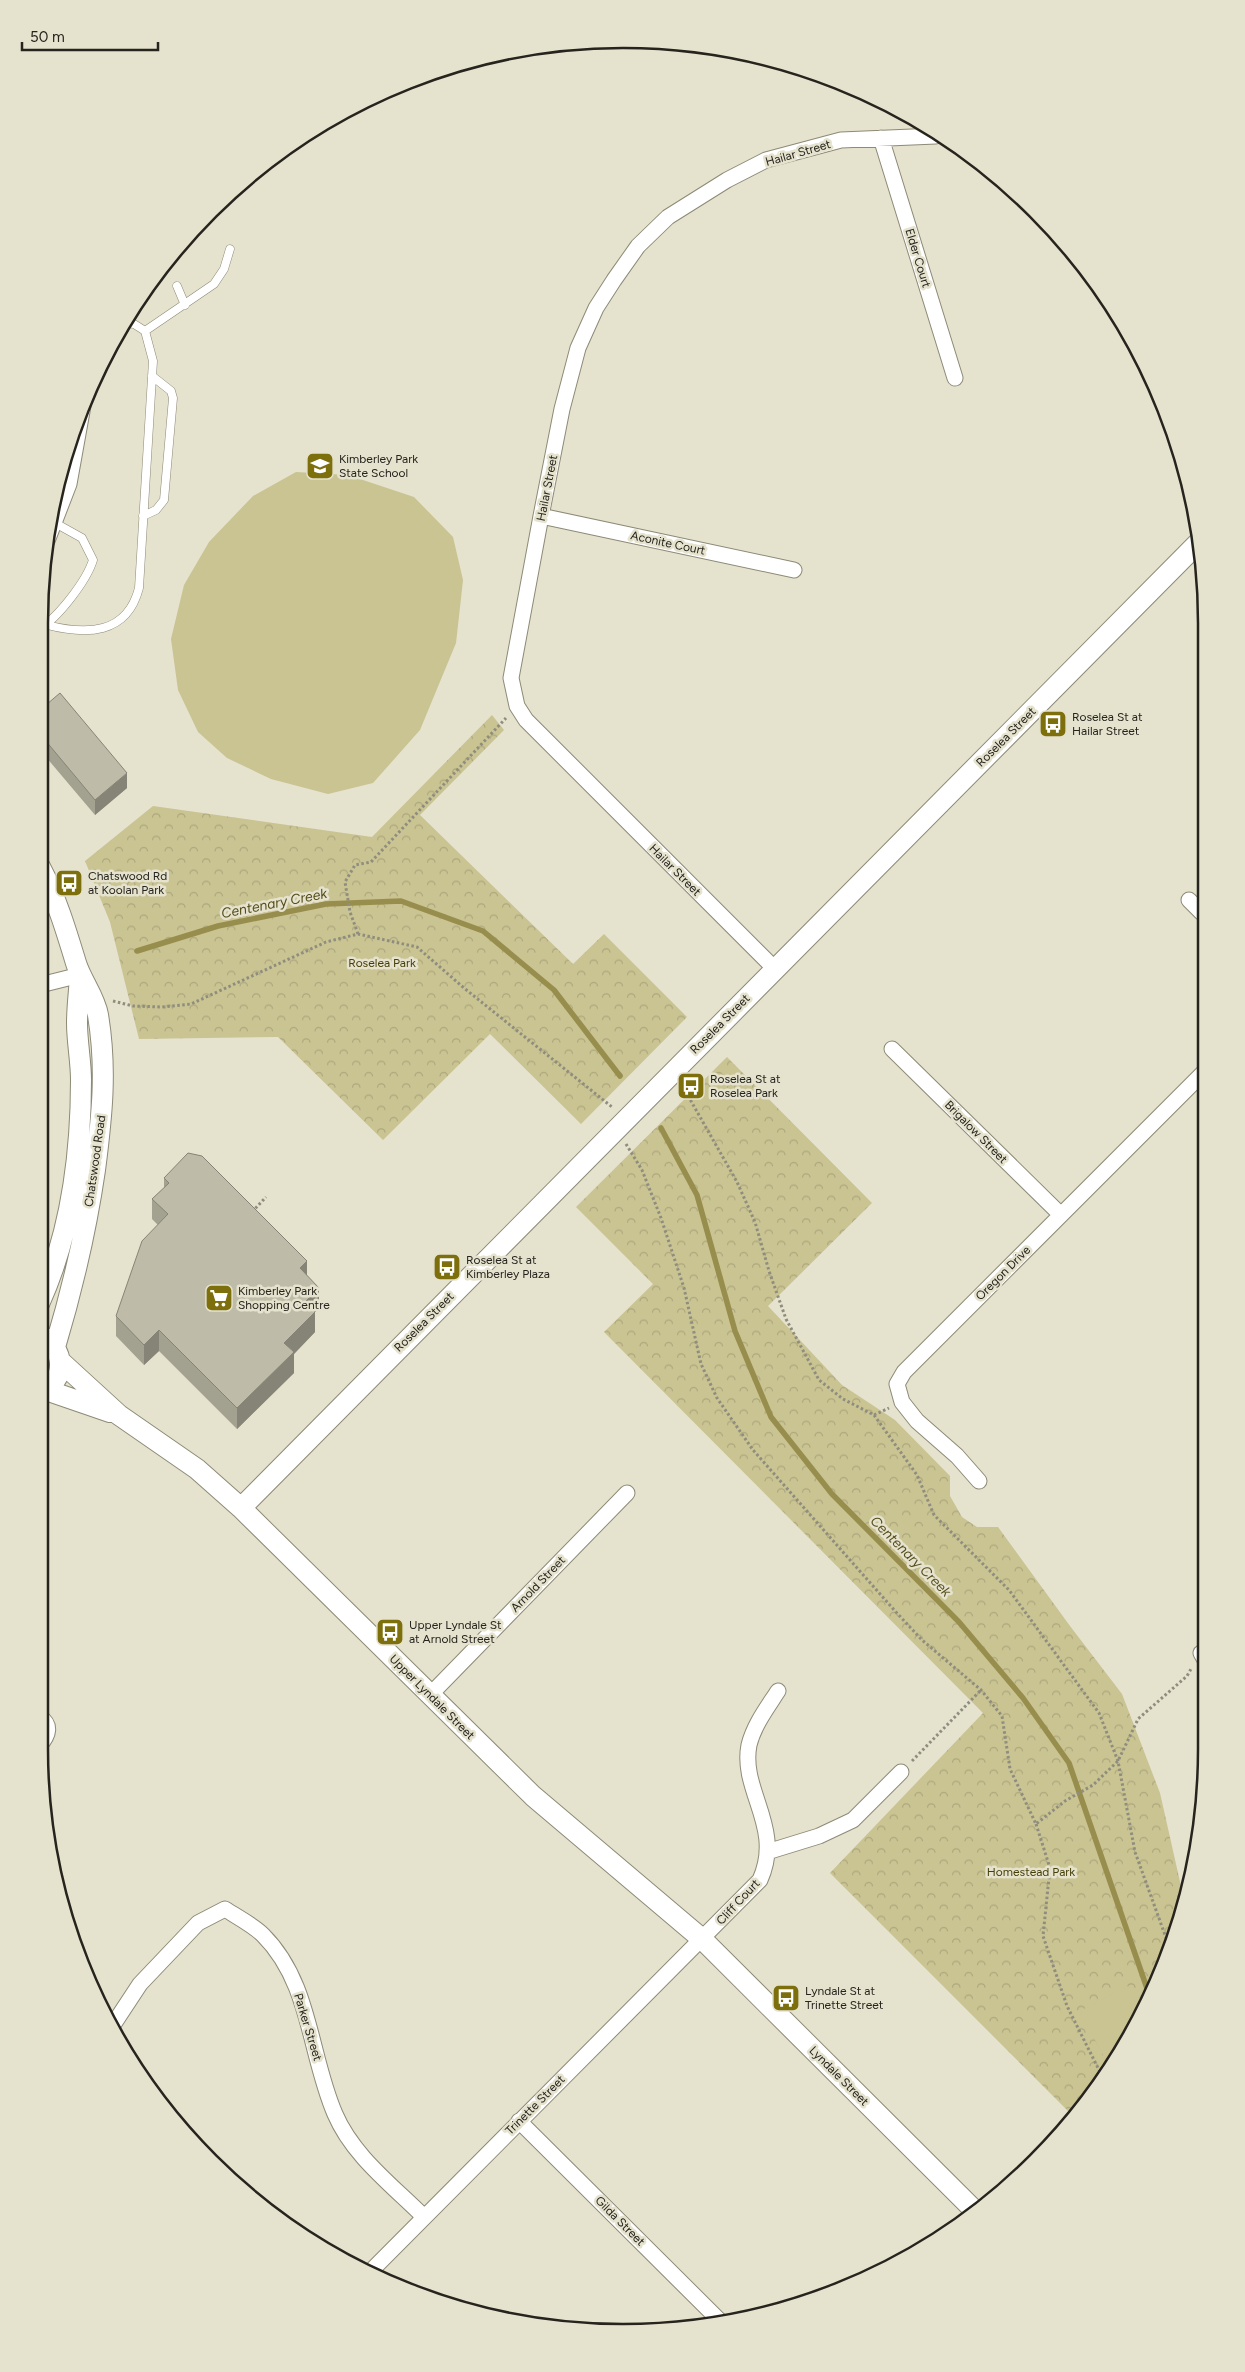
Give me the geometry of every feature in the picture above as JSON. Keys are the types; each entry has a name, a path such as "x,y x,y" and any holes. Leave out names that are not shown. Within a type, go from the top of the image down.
{"street":[{"name":"Hailar Street","path":"775,969 526,720 517,706 511,678 562,409 578,348 596,308 638,246 668,217 689,202 726,180 766,160 841,140 929,136"},
{"name":"Elder Court","path":"881,138 955,378"},
{"path":"58,514 69,484 76,444"},
{"name":"Aconite Court","path":"541,516 794,570"},
{"name":"Roselea Street","path":"241,1508 1193,548"},
{"name":"Chatswood Road","path":"48,884 59,908 82,980 98,1013 104,1104 78,1267 52,1348 58,1378 48,1387"},
{"path":"1189,900 1198,909"},
{"path":"48,984 82,980"},
{"name":"Chatswood Road","path":"48,1277 65,1226 79,1114 81,1079 77,1024 82,980"},
{"name":"Brigalow Street","path":"892,1049 1061,1215"},
{"name":"Oregon Drive","path":"979,1481 957,1456 917,1421 902,1402 898,1384 904,1372 1198,1078"},
{"path":"79,1114 104,1104"},
{"path":"79,1114 101,1124"},
{"name":"Upper Lyndale Street","path":"52,1348 119,1415 197,1469 241,1508 429,1696 533,1796 702,1939"},
{"name":"Upper Lyndale Street","path":"48,1393 119,1415"},
{"name":"Arnold Street","path":"429,1696 626,1494"},
{"name":"Cliff Court","path":"702,1939 760,1880 766,1867 765,1823 750,1776 749,1746 757,1723 778,1691"},
{"path":"767,1852 819,1836 853,1820 901,1772"},
{"name":"Parker Street","path":"116,2021 147,1977 198,1923 225,1909 262,1934 286,1964 303,2002 335,2114 354,2148 424,2217"},
{"name":"Trinette Street","path":"374,2268 702,1939"},
{"name":"Lyndale Street","path":"702,1939 971,2207"},
{"name":"Gilda Street","path":"519,2121 716,2317"}],"lane":[{"path":"145,331 214,284 224,269 230,250"},
{"path":"177,286 185,305"},
{"path":"48,627 91,631 104,629 127,612 135,601 139,588 153,361 145,331 132,324"},
{"path":"143,516 156,510 164,500 173,398 171,391 152,376"},
{"path":"48,620 89,573 93,560 82,538 56,524"}],"path":[{"path":"358,934 350,912 345,882 356,865 371,862 517,706"},
{"path":"82,980 112,1001 134,1006 162,1007 192,1004 326,942 358,934 417,947 464,988 608,1105"},
{"path":"677,1093 683,1087 737,1182 755,1222 769,1272 786,1319 819,1380 843,1399 874,1415 917,1475 934,1515 1009,1590 1099,1713 1118,1761 1135,1852 1166,1937"},
{"path":"626,1144 642,1170 661,1218 684,1288 701,1364 717,1398 753,1450 895,1611 922,1640 981,1690 1002,1716 1010,1769 1036,1824 1050,1868 1043,1936 1067,2006 1099,2072"},
{"path":"250,1214 266,1197"},
{"path":"1036,1824 1065,1801 1094,1785 1118,1761 1138,1719 1187,1676 1198,1662"},
{"path":"901,1772 981,1690"}],"green space":[{"path":"296,472 348,475 414,497 453,537 463,580 456,643 420,730 373,783 328,794 271,779 227,758 198,732 178,690 171,639 184,585 209,542 253,496"},
{"name":"Roselea Park","path":"492,715 504,730 420,815 573,964 604,934 687,1017 581,1124 490,1034 383,1140 278,1037 139,1039 110,922 85,861 153,806 372,837"},
{"name":"Homestead Park","path":"727,1057 872,1203 768,1306 842,1385 895,1420 950,1476 950,1496 962,1517 977,1527 998,1527 1122,1694 1160,1793 1181,1885 1167,1934 1154,1970 1138,2004 1101,2069 1069,2112 830,1873 983,1713 604,1332 653,1284 576,1207"},
{"path":"1128,1986 1138,2004 1106,2061 1080,2011"}],"building":[{"path":"60,693 127,773 95,800 48,744 48,703"},
{"name":"Kimberley Park Shopping Centre","path":"188,1153 202,1156 307,1261 300,1268 319,1288 305,1302 315,1312 284,1343 294,1352 237,1408 159,1330 144,1345 116,1316 142,1241 168,1214 152,1199 169,1183 164,1178"}],"waterway":[{"name":"Centenary Creek","path":"137,951 218,926 326,904 401,901 483,931 554,990 620,1076"},
{"name":"Centenary Creek","path":"661,1128 697,1195 735,1331 771,1417 832,1494 959,1622 1023,1698 1069,1763 1146,1986"}],"place":[{"name":"Kimberley Park State School","path":"320,466"},
{"name":"Roselea St at Hailar Street","path":"1053,724"},
{"name":"Chatswood Rd at Koolan Park","path":"69,883"},
{"name":"Roselea St at Roselea Park","path":"691,1086"},
{"name":"Roselea St at Kimberley Plaza","path":"447,1267"},
{"name":"Kimberley Park Shopping Centre","path":"219,1298"},
{"name":"Upper Lyndale St at Arnold Street","path":"390,1632"},
{"name":"Lyndale St at Trinette Street","path":"786,1998"}]}
